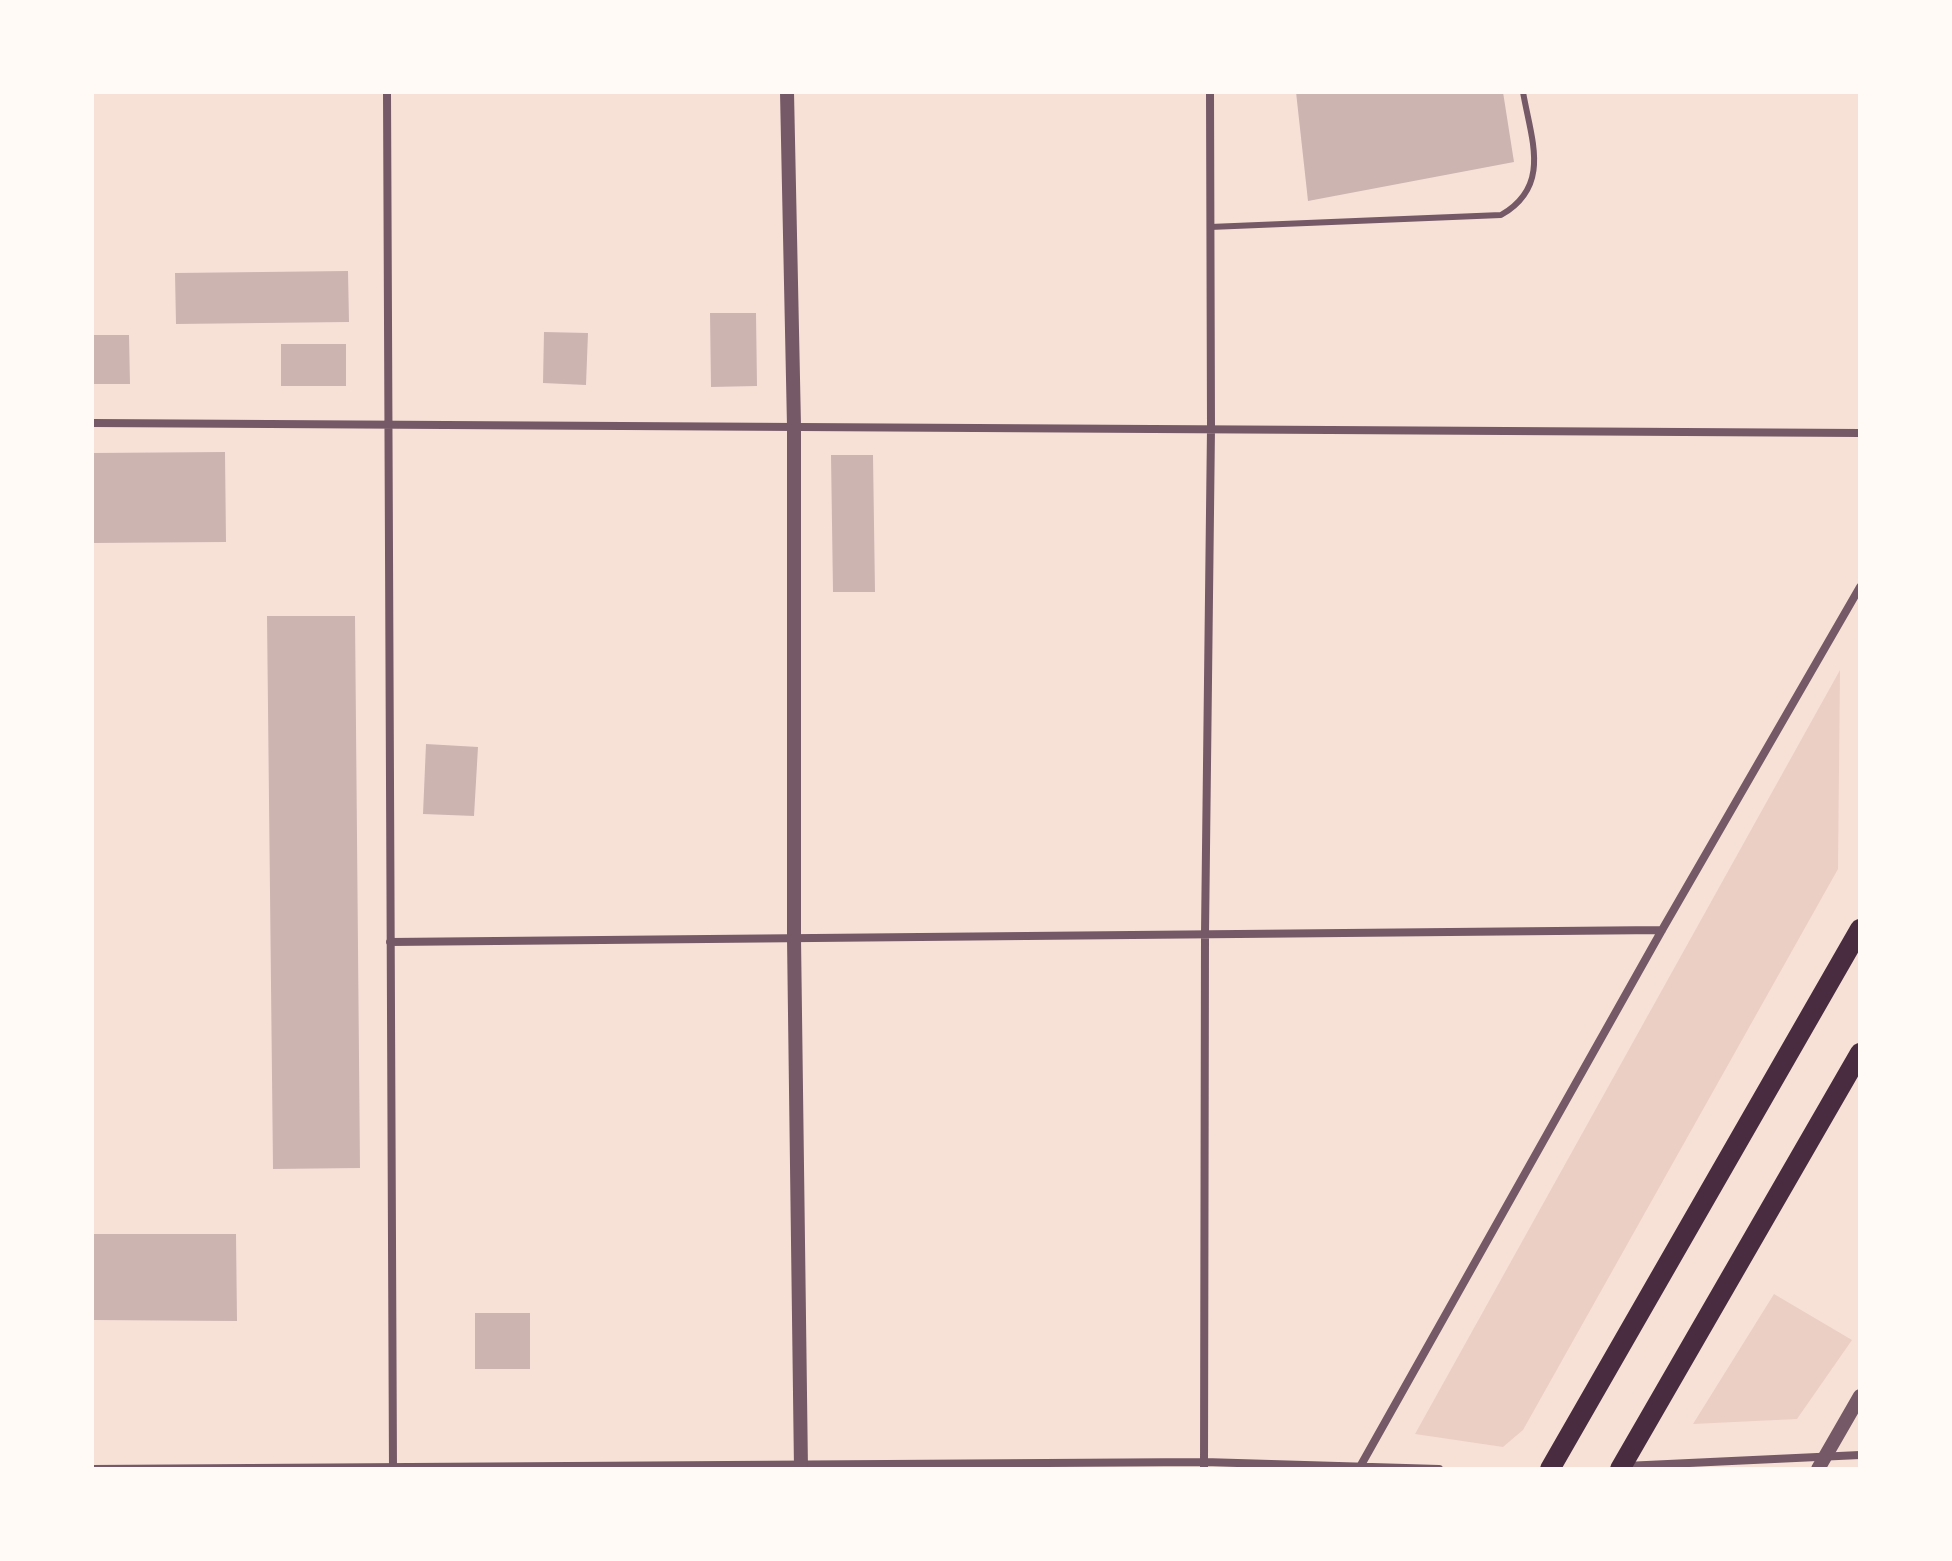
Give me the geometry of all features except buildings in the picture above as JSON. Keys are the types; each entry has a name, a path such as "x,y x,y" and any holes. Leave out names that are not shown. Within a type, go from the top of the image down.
{"main road":[{"path":"1550,1469 1860,929"},
{"path":"1621,1468 1860,1053"}],"street":[{"path":"387,92 393,1468"},
{"path":"787,92 794,426 794,938 801,1467"},
{"path":"1204,1466 1205,933 1211,428 1210,92"},
{"path":"92,423 1860,433"},
{"path":"1361,1465 1662,930 1860,587"},
{"path":"390,942 1662,930"},
{"path":"1822,1463 1860,1396"},
{"path":"1621,1468 1822,1463 1860,1455"},
{"path":"92,1469 1361,1465 1439,1469"}],"lane":[{"path":"1210,227 1501,215 1515,207 1528,190 1536,170 1523,92"}],"shaded area":[{"path":"1840,670 1838,869 1523,1430 1503,1447 1415,1434"},
{"path":"1774,1294 1852,1340 1797,1419 1693,1424"}]}
